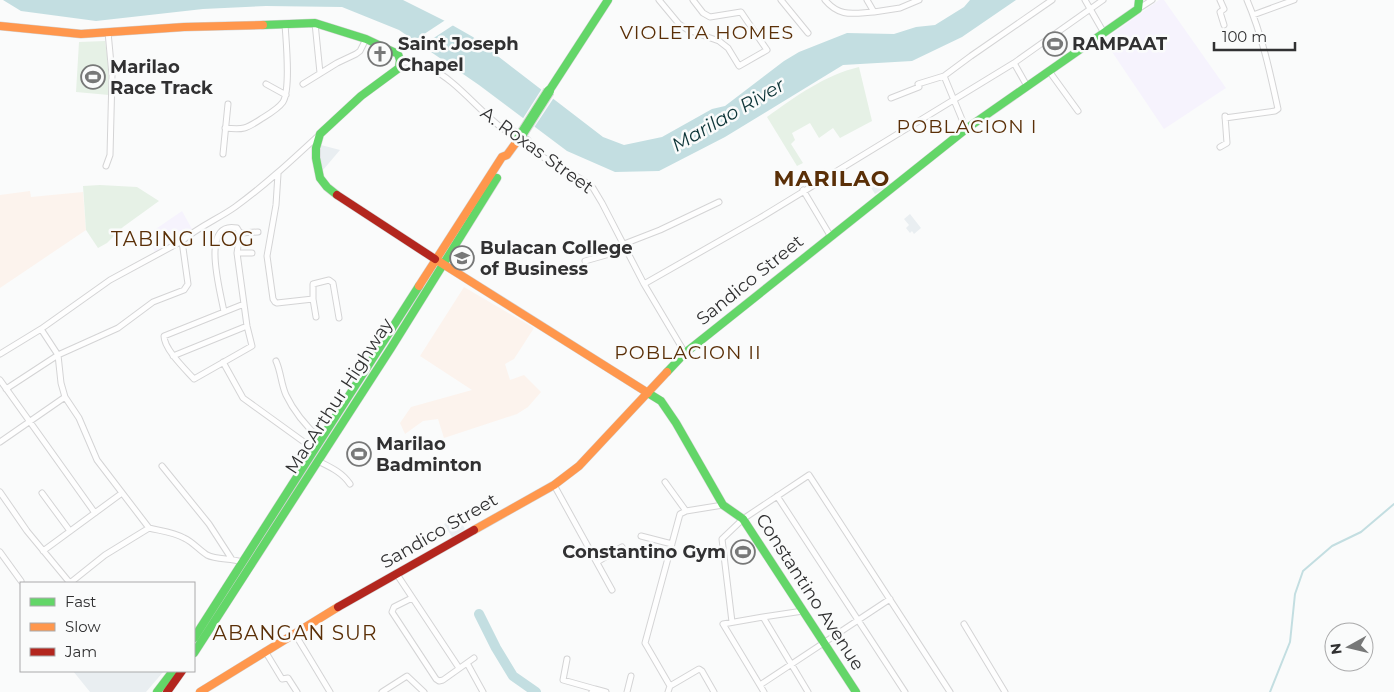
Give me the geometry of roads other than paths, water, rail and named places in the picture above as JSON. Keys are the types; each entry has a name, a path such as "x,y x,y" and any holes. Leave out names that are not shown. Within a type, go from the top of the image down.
{"main road":[{"name":"MacArthur Highway","path":"195,637 246,564 318,455 439,262 502,157 507,155 518,140 608,0"},
{"name":"Sandico Street","path":"200,692 264,651 554,485 579,466 686,353 966,129 1104,33 1138,4"},
{"path":"0,26 81,34 184,27 315,23 366,39 398,54 400,62 395,72 361,96 320,134"},
{"name":"Constantino Avenue","path":"320,134 316,148 320,178 339,197 661,402 676,423 723,505 743,519 856,692"},
{"name":"MacArthur Highway","path":"318,455 321,441 439,262"},
{"name":"MacArthur Highway","path":"195,651 246,564"},
{"path":"157,692 172,672"},
{"path":"167,692 181,672"}],"street":[{"path":"659,0 679,24 688,30 719,41 728,48 739,66 767,50 741,12 710,16 703,12 693,0"},
{"path":"663,5 668,0"},
{"path":"782,0 808,33"},
{"path":"825,0 834,10 846,13 874,12 900,8 919,0"},
{"path":"867,0 874,12"},
{"path":"890,98 919,87 918,84 944,76 1052,0"},
{"path":"1085,0 1104,33"},
{"path":"644,284 760,218 1014,63 1103,0"},
{"path":"1138,4 1152,0"},
{"path":"1220,0 1224,9 1220,12 1224,26"},
{"path":"1220,147 1227,142 1225,117 1275,111 1278,109 1268,60 1254,15 1247,0"},
{"path":"1254,15 1294,0"},
{"path":"315,23 320,74"},
{"path":"225,128 240,130 247,128 279,106 286,95 285,24"},
{"path":"106,166 110,155 112,75 108,32"},
{"path":"303,84 356,54 360,51 366,39"},
{"name":"A. Roxas Street","path":"400,62 413,62 426,66 443,76 502,129 514,131 528,140 536,153 593,188 644,284 686,353"},
{"path":"1014,63 1027,86"},
{"path":"1049,71 1078,112"},
{"path":"944,76 966,129"},
{"path":"266,84 286,95"},
{"path":"222,154 228,104"},
{"path":"0,354 41,329 110,280 182,241 233,208 278,174 320,134"},
{"path":"278,174 276,204 268,256 273,298 277,303 313,299"},
{"path":"804,190 831,237"},
{"path":"585,261 606,255 719,202"},
{"path":"224,312 215,257 215,243 218,234 229,227 237,228 240,233 237,253 244,304 247,326 252,348 194,378 173,356 164,336 224,312 244,304"},
{"path":"240,233 258,232"},
{"path":"6,389 58,355 118,328 153,302 184,290 188,284 182,241"},
{"path":"237,253 252,253"},
{"path":"316,317 313,284 332,281 340,318"},
{"path":"173,356 247,326"},
{"path":"41,329 58,355 61,383 65,397 80,418 97,460 149,528 186,538 207,555 217,558 231,558 246,564"},
{"path":"276,361 287,396 302,419 321,441"},
{"path":"223,362 243,398 338,471 350,484"},
{"path":"0,380 95,513"},
{"path":"1,440 65,397"},
{"path":"162,466 209,524 231,558"},
{"path":"732,622 723,538 743,519 809,475 950,692"},
{"path":"665,482 686,511"},
{"path":"554,485 612,590"},
{"path":"0,492 43,551 69,582"},
{"path":"42,493 70,531"},
{"path":"43,551 122,493"},
{"path":"777,496 905,692"},
{"path":"714,692 699,669 669,689 645,643 680,514 686,511 723,505"},
{"path":"71,582 105,555 149,528"},
{"path":"641,536 672,544"},
{"path":"597,562 622,547"},
{"path":"0,552 22,581"},
{"path":"396,574 459,668"},
{"path":"412,598 394,607 392,612 436,679 439,681 443,680 474,658"},
{"path":"760,685 890,599"},
{"path":"764,692 723,624 803,612"},
{"path":"763,617 808,692"},
{"path":"964,624 1005,692"},
{"path":"295,634 330,692"},
{"path":"264,651 282,679 289,678 297,692"},
{"path":"566,659 563,680 593,691 606,692"},
{"path":"467,663 483,692"},
{"path":"382,692 407,676 424,692"},
{"path":"627,692 631,676"}],"water":[{"name":"Marilao River","path":"3,0 403,0 473,37 603,137 624,145 662,137 712,109 725,106 784,61 799,52 847,33 894,34 916,27 935,25 964,7 970,0 1016,0 962,37 912,61 843,65 725,137 659,171 615,172 567,151 479,85 399,30 342,7 266,6 203,9 96,21 21,11"}],"waterway":[{"path":"1270,692 1290,642 1295,594 1303,571 1332,546 1361,532 1394,504"},
{"path":"479,614 513,676 536,692"}],"place":[{"name":"RAMPAAT","path":"1055,44"},
{"name":"Saint Joseph Chapel","path":"380,54"},
{"name":"Marilao Race Track","path":"93,77"},
{"name":"Bulacan College of Business","path":"462,258"},
{"name":"Marilao Badminton","path":"359,454"},
{"name":"Constantino Gym","path":"743,552"}],"district":[{"name":"VIOLETA HOMES","path":"707,32"},
{"name":"POBLACION I","path":"967,126"},
{"name":"MARILAO","path":"832,178"},
{"name":"TABING ILOG","path":"183,239"},
{"name":"POBLACION II","path":"688,352"},
{"name":"ABANGAN SUR","path":"295,633"}]}
